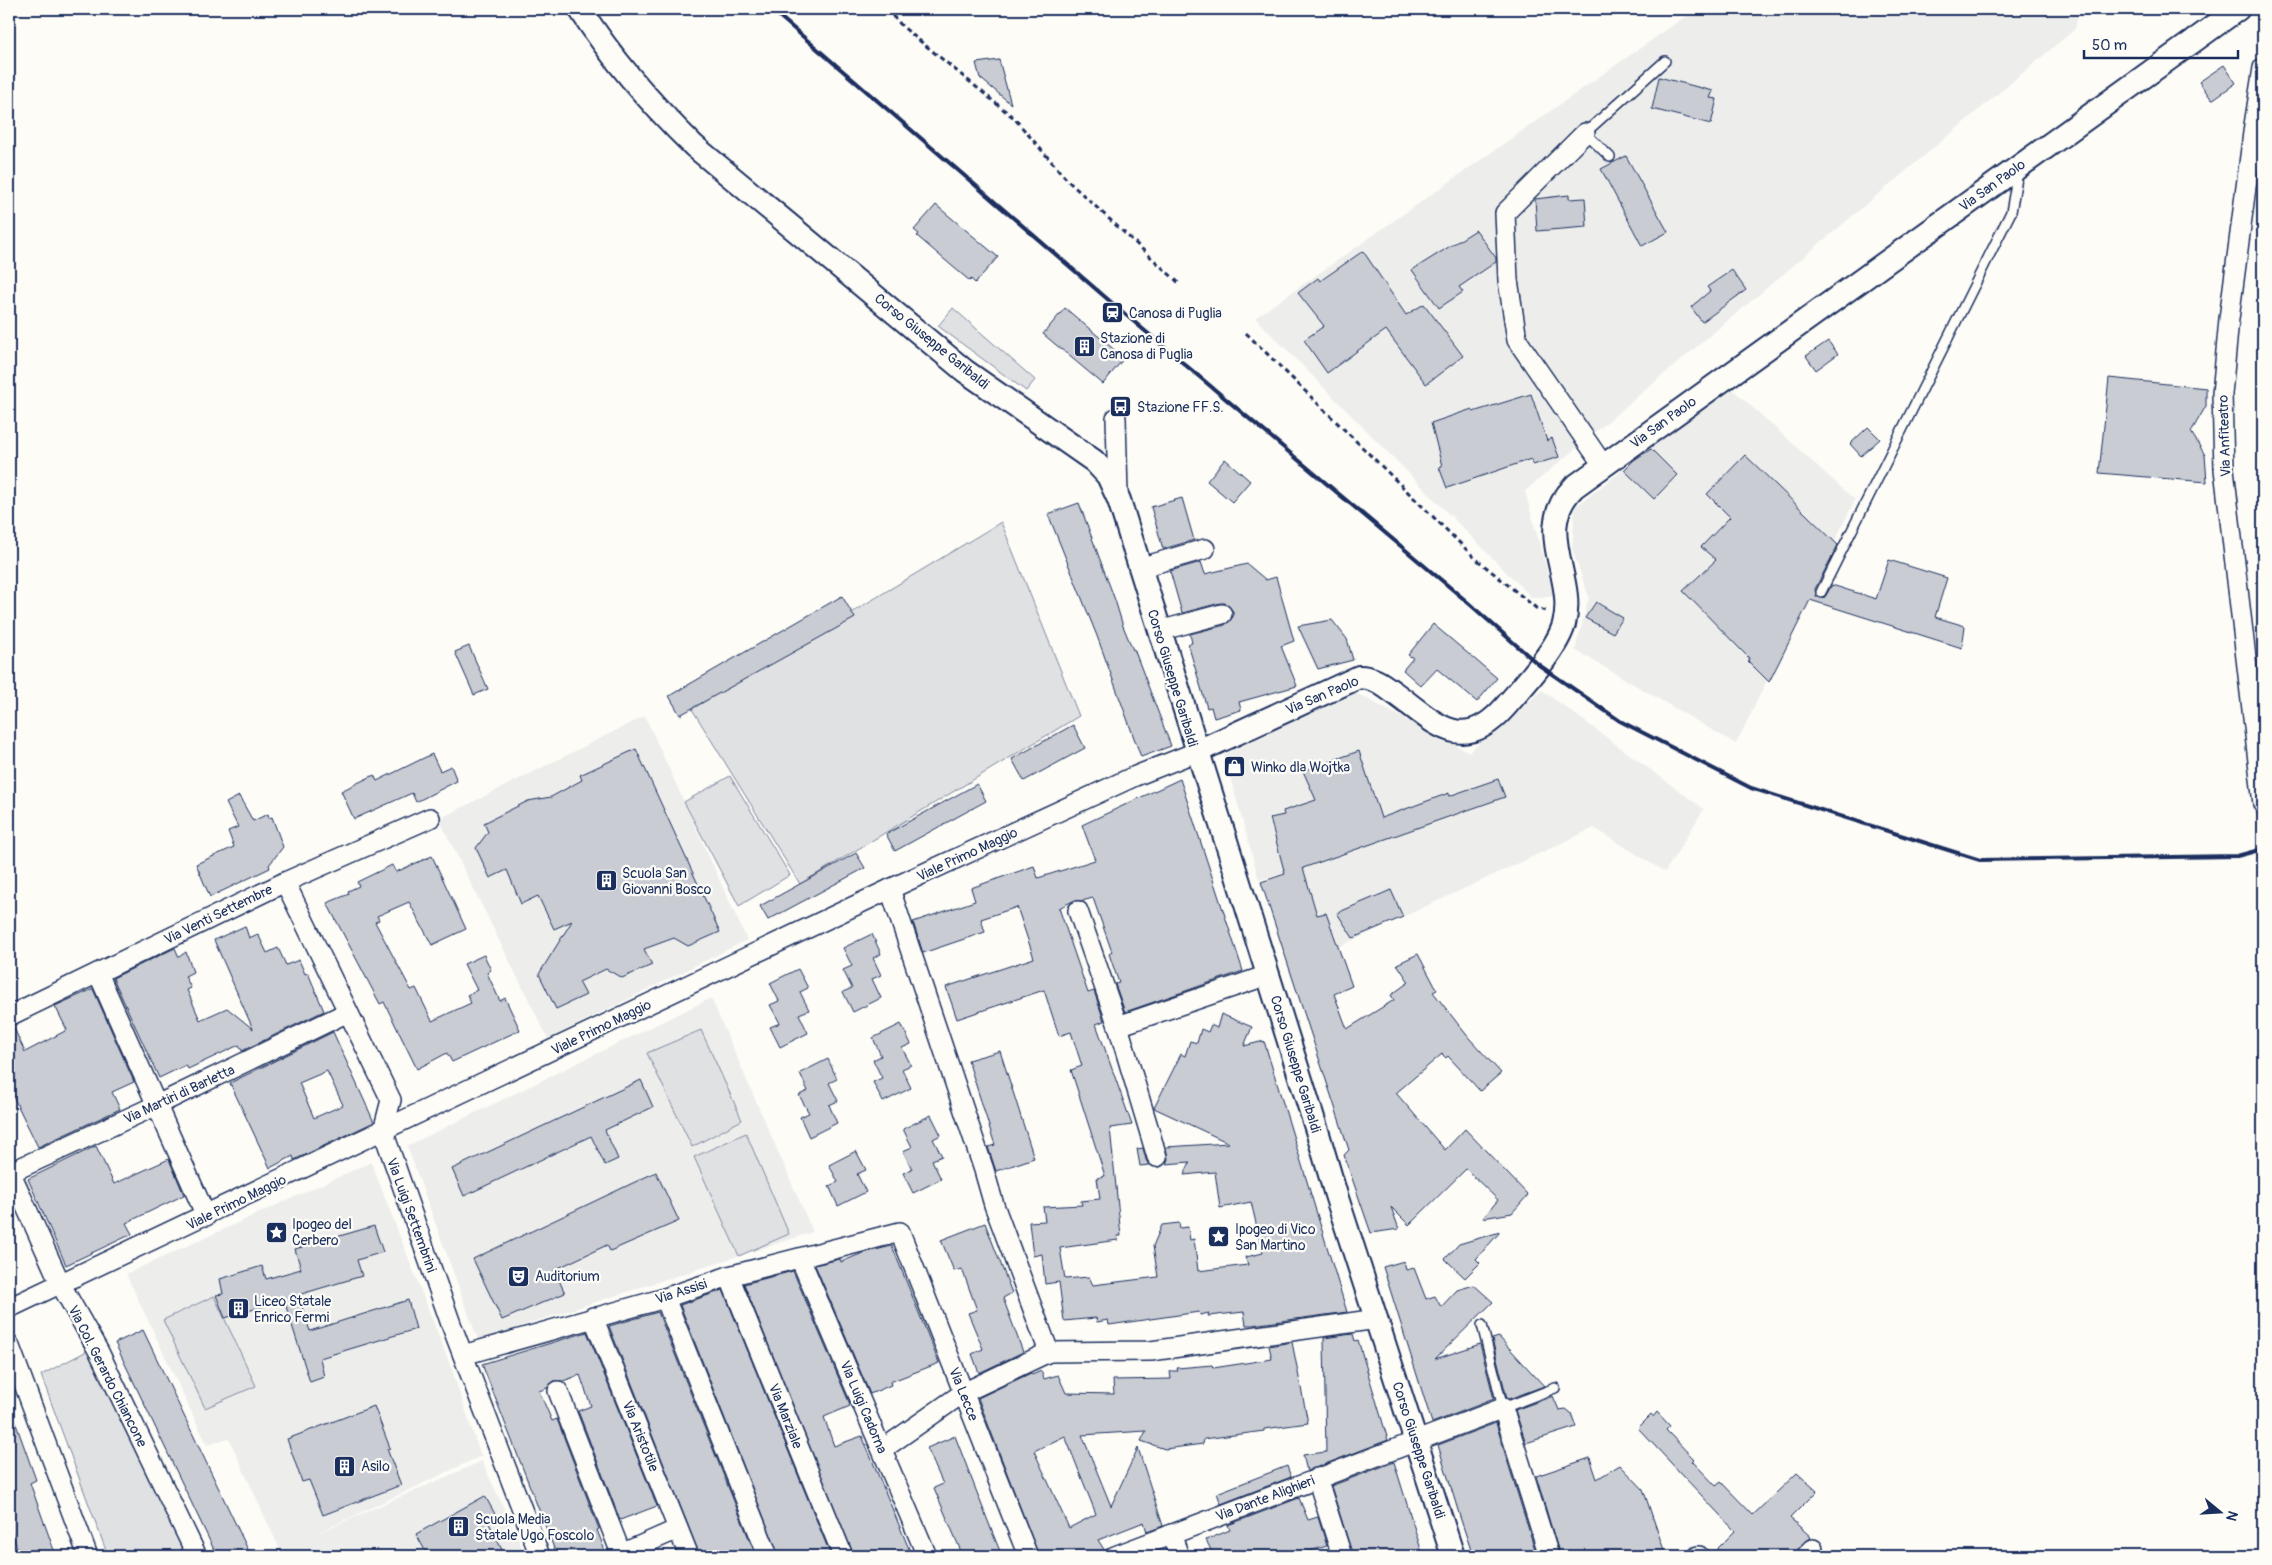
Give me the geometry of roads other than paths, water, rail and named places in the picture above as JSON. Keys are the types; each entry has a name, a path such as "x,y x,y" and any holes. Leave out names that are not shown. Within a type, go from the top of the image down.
{"street":[{"name":"Corso Giuseppe Garibaldi","path":"580,9 603,44 657,110 694,146 965,371 1094,461 1108,476 1118,500 1336,1195 1453,1556"},
{"name":"Via San Paolo","path":"1196,752 1359,677 1378,681 1446,730 1460,733 1478,730 1501,712 1553,647 1560,635 1566,618 1566,593 1555,533 1557,512 1561,502 1574,487 2238,9"},
{"name":"Via Anfiteatro","path":"2263,68 2229,319 2222,394 2224,469 2263,804"},
{"path":"1585,133 1505,213 1508,280 1517,340 1603,465"},
{"path":"1116,418 1118,500"},
{"path":"1139,568 1205,549"},
{"path":"1159,631 1222,614"},
{"name":"Viale Primo Maggio","path":"9,1308 61,1285 890,889 1133,777 1196,752"},
{"name":"Via Venti Settembre","path":"9,1016 285,882 430,818"},
{"path":"285,882 391,1100 382,1132"},
{"path":"890,889 994,1205 1049,1352"},
{"path":"1078,911 1118,1026 1156,1157"},
{"path":"98,973 206,1216"},
{"path":"1118,1026 1268,975"},
{"name":"Via Martiri di Barletta","path":"9,1171 157,1105 348,1012"},
{"name":"Via Luigi Settembrini","path":"382,1132 463,1355 540,1556"},
{"name":"Via Col. Gerardo Chiancone","path":"9,1171 61,1285 99,1352 197,1556"},
{"name":"Via Assisi","path":"463,1355 593,1316 665,1298 729,1276 900,1232"},
{"name":"Via Lecce","path":"900,1232 1028,1556"},
{"name":"Via Luigi Cadorna","path":"800,1258 927,1556"},
{"name":"Via Marziale","path":"729,1276 843,1556"},
{"path":"665,1298 768,1556"},
{"name":"Via Aristotile","path":"593,1316 689,1556"},
{"path":"883,1449 963,1393 1049,1352 1151,1351 1377,1319"},
{"path":"9,1344 88,1556"},
{"path":"558,1391 622,1555 678,1529"},
{"path":"1503,1408 1549,1556"},
{"name":"Via Dante Alighieri","path":"1115,1556 1503,1408"},
{"path":"1317,1478 1342,1556"},
{"path":"1171,1534 1180,1556"}],"lane":[{"path":"1610,157 1585,133 1665,61"},
{"path":"1821,592 2010,212 2020,165"},
{"path":"1482,1324 1503,1408 1554,1388"}],"railway":[{"path":"771,9 1126,315 1465,600 1539,665 1620,721 1751,788 1980,860 2237,856 2263,849"}],"place":[{"name":"Canosa di Puglia","path":"1113,313"},
{"name":"Stazione di Canosa di Puglia","path":"1084,346"},
{"name":"Stazione FF.S.","path":"1121,407"},
{"name":"Winko dla Wojtka","path":"1235,767"},
{"name":"Scuola San Giovanni Bosco","path":"606,881"},
{"name":"Ipogeo del Cerbero","path":"276,1232"},
{"name":"Ipogeo di Vico San Martino","path":"1219,1237"},
{"name":"Auditorium","path":"519,1276"},
{"name":"Liceo Statale Enrico Fermi","path":"238,1309"},
{"name":"Asilo","path":"345,1466"},
{"name":"Scuola Media Statale Ugo Foscolo","path":"459,1527"}]}
